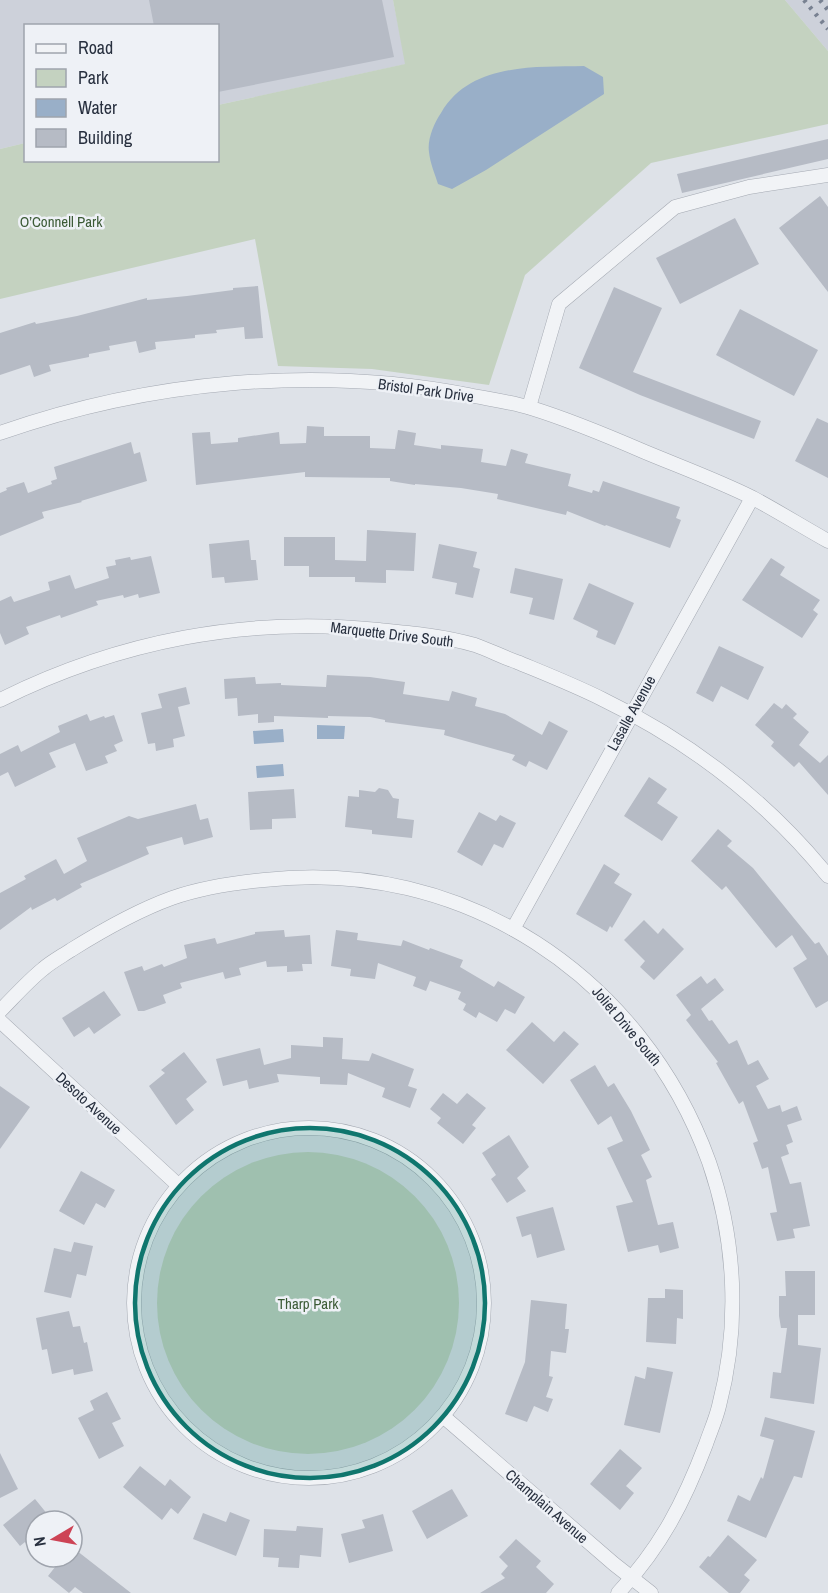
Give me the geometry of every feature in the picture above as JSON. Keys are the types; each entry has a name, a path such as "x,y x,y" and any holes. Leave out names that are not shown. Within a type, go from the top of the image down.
{"street":[{"path":"530,407 559,304 675,207 749,187 828,175"},
{"name":"Bristol Park Drive","path":"0,433 109,402 177,390 254,382 382,383 450,392 530,407 590,429 752,498 828,541"},
{"name":"Lasalle Avenue","path":"513,929 752,498"},
{"name":"Marquette Drive South","path":"0,700 55,674 93,660 163,641 256,627 319,625 395,631 474,645 575,686 631,713 671,737 716,768 765,809 809,852 828,876"},
{"name":"Joliet Drive South","path":"0,1011 44,968 106,927 174,898 240,883 274,879 334,877 390,884 460,906 513,929 568,964 591,983 616,1008 653,1054 675,1088 700,1139 720,1196 731,1261 733,1298 727,1364 719,1408 682,1504 663,1535 632,1578 618,1593"},
{"name":"Desoto Avenue","path":"0,1021 178,1185"},
{"path":"325,1127 372,1138 418,1164 457,1207 474,1241 484,1282 482,1337 465,1385 444,1417 398,1456 342,1477 298,1479 250,1469 210,1448 183,1426 162,1398 148,1373 139,1345 134,1286 144,1242 159,1212 178,1185 203,1162 232,1144 276,1130 325,1127"},
{"name":"Champlain Avenue","path":"444,1417 614,1564 651,1593"}],"highlighted area":[{"path":"325,1127 372,1138 418,1164 457,1207 474,1241 484,1283 482,1337 465,1385 444,1417 398,1456 342,1477 298,1479 250,1469 210,1448 183,1426 148,1373 139,1345 134,1286 144,1242 178,1185 232,1145 276,1130"}],"shaded area":[{"path":"0,0 393,0 406,64 219,105 219,24 24,24 24,143 0,149"},
{"path":"785,0 828,0 828,51"}],"green space":[{"name":"O’Connell Park","path":"393,0 785,0 828,51 828,124 651,163 525,275 489,385 372,369 278,366 255,239 0,299 0,149 24,143 24,162 219,162 219,105 405,64"},
{"name":"Tharp Park","path":"293,1152 323,1152 352,1158 379,1169 404,1186 425,1207 442,1232 453,1259 457,1273 459,1303 457,1333 448,1361 434,1387 415,1410 392,1429 366,1443 338,1452 293,1454 264,1448 237,1437 212,1420 191,1399 174,1374 163,1347 157,1318 157,1288 163,1259 174,1232 191,1207 212,1186 237,1169 264,1158"}],"water":[{"path":"584,66 603,77 604,94 486,170 452,189 438,184 430,160 429,142 436,122 453,97 468,85 486,76 504,71"},
{"path":"317,725 345,726 344,739 317,739"},
{"path":"283,729 284,742 254,744 253,731"},
{"path":"283,764 284,776 257,778 256,766"}],"building":[{"path":"149,0 382,0 394,57 219,92 219,24 154,24"},
{"path":"828,139 828,159 682,193 677,174"},
{"path":"820,196 828,207 828,292 779,228"},
{"path":"735,218 759,264 680,304 656,258"},
{"path":"258,286 263,338 245,339 244,327 216,330 217,333 195,335 195,338 155,342 156,349 139,353 136,341 109,346 110,350 89,354 89,357 49,365 51,371 34,377 30,365 0,375 0,333 35,322 36,324 77,316 147,298 147,300 187,296"},
{"path":"614,287 662,308 633,372 761,421 754,439 640,395 579,368"},
{"path":"740,309 818,350 794,396 716,355"},
{"path":"817,418 828,423 828,478 795,461"},
{"path":"307,426 324,427 324,436 370,436 370,448 395,449 398,430 416,433 414,445 441,449 441,445 483,449 481,462 506,466 511,449 528,454 525,463 571,474 568,486 592,493 593,490 599,492 603,481 680,507 676,518 681,520 670,548 567,511 566,515 497,499 498,494 461,488 415,485 390,481 390,478 305,477 305,472 196,485 192,433 210,432 211,444 238,442 238,438 279,432 280,444 306,443"},
{"path":"131,442 134,454 140,452 147,481 42,512 44,518 0,536 0,493 7,490 6,488 24,482 28,493 52,484 51,481 57,479 54,467"},
{"path":"367,530 416,533 414,571 386,570 386,583 355,582 355,577 309,577 309,566 284,566 284,537 335,537 335,560 366,561"},
{"path":"249,540 251,560 256,560 258,580 225,583 224,577 212,578 209,544"},
{"path":"439,544 477,552 473,567 480,569 473,598 455,594 457,583 432,578"},
{"path":"151,556 160,593 139,598 138,594 124,598 123,595 96,601 98,605 26,627 29,634 5,645 0,633 0,601 11,596 14,602 50,590 48,582 70,575 75,589 109,578 106,567 116,565 115,560"},
{"path":"771,558 785,567 780,575 820,600 813,610 818,614 802,638 742,600"},
{"path":"515,568 563,579 554,620 529,614 533,598 510,593"},
{"path":"589,583 634,603 615,645 596,637 598,631 573,619"},
{"path":"719,646 764,667 748,700 721,686 713,702 696,693"},
{"path":"327,675 370,677 405,682 403,694 449,701 452,691 477,698 475,706 505,714 542,735 549,721 568,731 547,770 529,761 526,767 512,760 515,755 444,735 445,730 385,722 385,720 370,717 274,716 274,722 258,723 258,714 238,716 237,698 225,699 224,679 255,677 256,684 281,683 281,685 326,687"},
{"path":"186,687 190,704 178,707 185,736 173,739 174,747 156,751 155,743 148,744 141,713 162,708 158,694"},
{"path":"774,703 782,709 786,704 797,714 793,718 809,732 799,745 820,763 828,755 828,795 799,762 794,767 771,746 774,742 755,725"},
{"path":"87,714 90,721 114,715 123,741 114,745 117,751 105,756 108,763 86,771 75,743 49,753 56,767 15,787 8,772 0,776 0,754 18,745 21,752 60,732 58,726"},
{"path":"649,777 667,789 657,803 678,817 662,841 624,816"},
{"path":"379,788 388,790 393,798 399,799 397,818 414,820 412,838 372,834 372,830 345,827 348,796 359,797 359,790 375,792"},
{"path":"294,789 296,818 272,819 272,829 250,830 248,792"},
{"path":"196,804 200,820 208,818 213,837 184,845 182,837 146,847 149,854 80,884 82,887 57,901 55,898 32,910 31,907 0,930 0,893 26,879 24,876 56,859 64,874 87,861 77,838 129,816 138,819"},
{"path":"479,812 496,821 500,815 516,823 503,848 494,844 482,866 457,852"},
{"path":"718,829 732,841 727,846 753,868 815,944 819,942 828,956 828,1001 816,1008 793,968 807,959 792,935 776,948 726,886 722,890 691,861"},
{"path":"604,864 620,874 614,883 632,894 612,928 610,926 607,932 576,914"},
{"path":"644,920 658,934 663,928 684,949 654,980 640,967 645,961 624,940"},
{"path":"284,930 285,937 310,935 312,964 302,964 303,971 287,972 287,966 267,967 266,961 239,968 241,975 225,979 223,972 180,983 182,988 163,995 166,1003 138,1011 124,972 142,966 144,971 162,964 164,967 187,958 184,945 215,938 217,944 255,934 255,932"},
{"path":"336,930 358,933 357,940 401,946 403,940 429,950 430,948 463,960 460,967 494,987 498,981 525,997 515,1014 505,1009 497,1022 479,1012 476,1018 463,1010 466,1004 458,999 461,992 430,981 426,991 413,986 416,977 378,963 375,979 350,976 351,969 331,966"},
{"path":"701,976 707,984 715,978 724,990 701,1009 729,1044 737,1040 748,1065 758,1060 769,1079 756,1086 768,1109 780,1105 782,1112 797,1106 802,1120 787,1125 793,1142 786,1145 789,1154 781,1157 790,1184 801,1182 810,1226 793,1229 795,1238 777,1241 770,1213 777,1212 768,1167 762,1169 753,1143 758,1141 743,1101 739,1104 716,1063 718,1062 686,1020 691,1015 676,995"},
{"path":"104,991 121,1015 94,1034 89,1027 74,1037 62,1018"},
{"path":"532,1022 554,1042 564,1031 579,1044 543,1084 506,1050"},
{"path":"323,1037 343,1038 342,1059 369,1061 372,1053 414,1069 408,1086 417,1089 410,1108 382,1097 385,1088 348,1073 347,1085 320,1084 320,1077 277,1074 279,1082 249,1089 247,1080 223,1086 216,1059 260,1048 264,1065 291,1058 291,1045 323,1047"},
{"path":"184,1052 207,1082 186,1099 194,1110 176,1125 149,1086 165,1073 161,1070"},
{"path":"595,1065 608,1087 614,1083 650,1150 641,1155 652,1177 646,1180 658,1225 673,1222 679,1248 660,1253 658,1245 628,1252 616,1206 633,1202 607,1148 623,1141 611,1116 598,1125 570,1080"},
{"path":"0,1086 30,1107 0,1149"},
{"path":"443,1093 457,1104 467,1093 486,1108 472,1125 476,1128 463,1144 437,1123 441,1118 430,1109"},
{"path":"509,1135 529,1167 517,1178 526,1191 507,1203 491,1179 496,1175 482,1153"},
{"path":"81,1171 115,1190 105,1208 96,1203 84,1225 59,1211"},
{"path":"553,1207 565,1250 537,1258 531,1234 522,1237 516,1217"},
{"path":"74,1242 93,1246 86,1276 77,1274 71,1298 44,1292 54,1248 71,1252"},
{"path":"785,1271 815,1271 815,1315 798,1315 798,1345 821,1348 814,1404 770,1398 773,1372 781,1373 787,1328 781,1328 779,1316 779,1296 786,1296"},
{"path":"665,1289 683,1290 683,1319 677,1318 676,1344 646,1342 648,1298 665,1298"},
{"path":"531,1300 567,1304 565,1329 569,1329 566,1353 551,1351 549,1376 553,1377 546,1397 553,1399 548,1412 534,1406 527,1422 505,1414 525,1362"},
{"path":"69,1311 73,1327 80,1326 84,1343 87,1342 93,1371 74,1375 73,1369 52,1374 47,1349 42,1350 36,1318"},
{"path":"647,1367 673,1372 660,1433 624,1425 635,1376 645,1379"},
{"path":"107,1392 121,1419 112,1423 124,1446 99,1459 78,1418 94,1410 90,1401"},
{"path":"765,1417 815,1431 802,1478 794,1476 766,1538 727,1521 738,1495 750,1501 761,1477 763,1479 774,1440 760,1436"},
{"path":"620,1449 642,1468 626,1486 634,1493 620,1510 590,1484"},
{"path":"0,1453 18,1489 0,1498"},
{"path":"140,1466 165,1486 170,1479 191,1497 178,1514 171,1508 162,1520 123,1487"},
{"path":"452,1489 468,1516 427,1539 412,1511"},
{"path":"35,1499 43,1509 24,1509 24,1543 20,1546 3,1525"},
{"path":"230,1512 250,1520 236,1556 193,1539 203,1513 226,1522"},
{"path":"383,1514 393,1551 349,1563 341,1534 365,1528 362,1520"},
{"path":"297,1526 323,1528 321,1557 300,1555 299,1568 278,1567 279,1558 263,1557 264,1529 296,1531"},
{"path":"728,1535 757,1560 744,1575 750,1580 740,1593 729,1593 699,1567"},
{"path":"516,1539 541,1561 536,1567 554,1584 546,1593 480,1593 505,1578 501,1574 508,1566 499,1557"},
{"path":"84,1556 131,1593 83,1593 75,1587 69,1593 48,1576 54,1569 84,1569"}],"railway":[{"path":"804,0 828,29"},
{"path":"820,0 828,10"}]}
